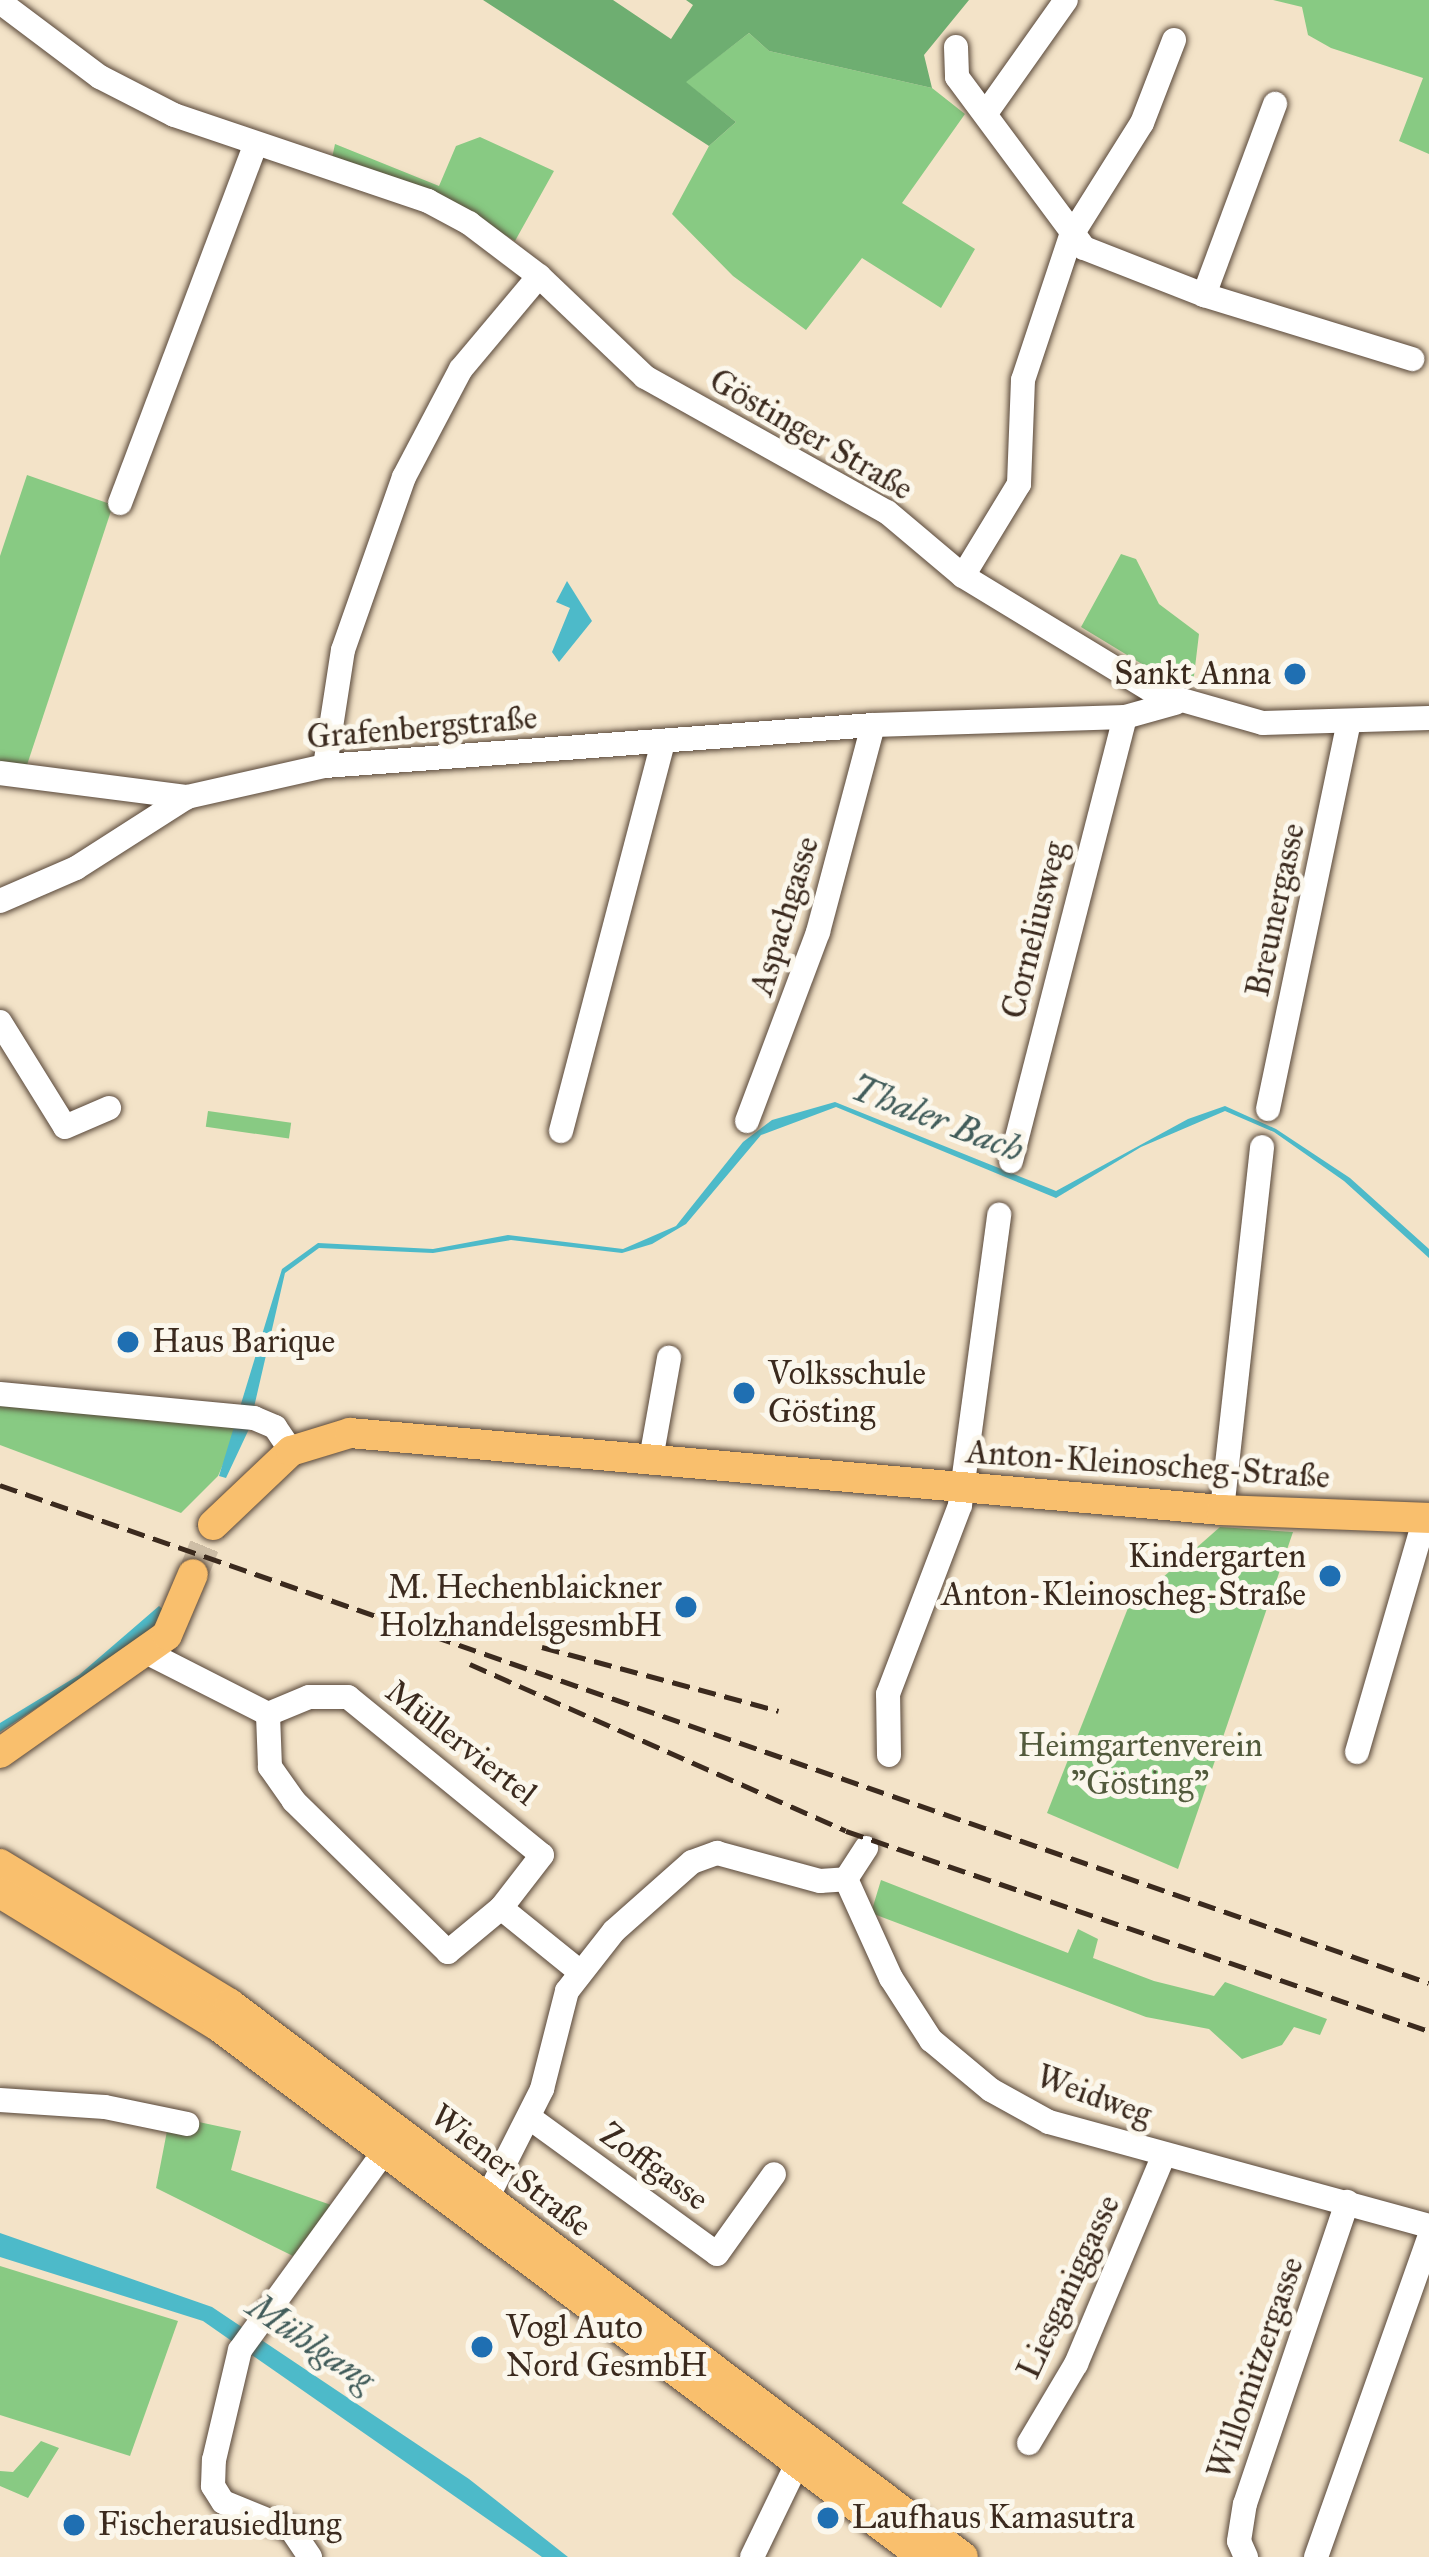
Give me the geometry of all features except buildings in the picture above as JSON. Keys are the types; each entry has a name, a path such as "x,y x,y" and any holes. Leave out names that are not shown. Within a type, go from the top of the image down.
{"main road":[{"name":"Anton-Kleinoscheg-Straße","path":"282,1457 350,1433 1222,1510 1427,1518"},
{"path":"213,1525 282,1457"},
{"path":"0,1753 148,1653 179,1615 193,1574"},
{"name":"Wiener Straße","path":"0,1864 166,1960 922,2557"},
{"name":"Wiener Straße","path":"0,1892 157,1984 384,2152 483,2208 963,2557"}],"street":[{"path":"986,112 1066,0"},
{"name":"Göstinger Straße","path":"0,2 100,77 255,145 428,201 539,276 644,377 887,512 963,576 1175,703 1263,723 1348,725 1429,718"},
{"path":"963,576 1019,484 1023,380 1071,236 1142,123 1174,40"},
{"path":"956,47 965,87 1046,187 1071,236 1084,248 1204,295 1412,359"},
{"path":"1204,295 1275,104"},
{"path":"120,503 255,145"},
{"path":"325,766 343,650 407,473 461,368 539,276"},
{"name":"Grafenbergstraße","path":"0,901 76,868 187,797 325,766 873,725 1125,717 1175,703"},
{"name":"Corneliusweg","path":"1011,1161 1125,717"},
{"name":"Aspachgasse","path":"747,1121 818,932 873,725"},
{"name":"Breunergasse","path":"1268,1109 1348,725"},
{"path":"561,1131 663,741"},
{"path":"0,773 187,797"},
{"path":"0,1022 65,1127 109,1108"},
{"path":"1222,1510 1262,1147"},
{"path":"890,1755 888,1694 962,1489 999,1215"},
{"path":"651,1460 670,1358"},
{"path":"0,1394 246,1417 275,1427 282,1457"},
{"path":"1357,1752 1427,1518"},
{"path":"148,1653 268,1714"},
{"name":"Müllerviertel","path":"348,1696 472,1791 542,1855 501,1908 448,1952 294,1801 270,1766 268,1714 309,1697 348,1696"},
{"path":"483,2208 530,2117 579,1971 663,1885 717,1852 820,1881 846,1879 866,1847"},
{"name":"Weidweg","path":"846,1879 891,1978 931,2040 992,2090 1049,2122 1429,2226"},
{"path":"501,1908 579,1971"},
{"path":"0,2100 105,2107 187,2124"},
{"name":"Zoffgasse","path":"530,2117 717,2254 774,2174"},
{"path":"310,2557 292,2530 236,2509 213,2486 240,2350 384,2152"},
{"name":"Liesganiggasse","path":"1029,2443 1076,2364 1164,2155"},
{"name":"Willomitzergasse","path":"1246,2557 1239,2541 1245,2504 1347,2202"},
{"path":"1316,2557 1429,2238"},
{"path":"752,2557 798,2462"}],"green space":[{"path":"483,0 613,0 671,39 693,5 686,0 969,0 924,55 932,88 769,51 749,33 686,82 736,122 709,146"},
{"path":"1273,0 1429,0 1429,154 1399,141 1423,78 1331,48 1308,35 1302,7"},
{"path":"749,33 769,51 932,88 965,114 902,203 975,249 941,308 862,258 806,330 733,276 672,214 709,146 736,122 685,82"},
{"path":"480,137 554,171 515,241 478,218 332,158 335,144 439,186 456,146"},
{"path":"27,475 113,505 27,765 0,763 0,556"},
{"path":"1121,554 1136,559 1159,604 1199,634 1193,684 1160,675 1081,627"},
{"path":"208,1111 291,1123 289,1139 206,1127"},
{"path":"0,1402 240,1425 218,1476 181,1513 0,1445"},
{"name":"Heimgartenverein \"Gösting\"","path":"1220,1527 1293,1532 1178,1869 1047,1813 1128,1608"},
{"path":"881,1880 1068,1953 1078,1929 1098,1939 1093,1958 1154,1981 1214,1996 1225,1982 1327,2019 1320,2035 1294,2027 1282,2045 1242,2059 1209,2029 1146,2017 871,1913"},
{"path":"194,2121 241,2131 231,2170 334,2206 293,2256 156,2188 167,2131"},
{"path":"0,2266 178,2321 130,2456 0,2415"},
{"path":"41,2441 59,2448 28,2498 0,2486 0,2471 13,2472"}],"water":[{"path":"567,581 592,621 559,662 552,652 570,608 556,602"},
{"name":"Thaler Bach","path":"835,1102 1056,1191 1188,1119 1225,1106 1276,1129 1350,1178 1429,1249 1429,1258 1344,1181 1274,1132 1225,1111 1141,1147 1056,1198 836,1107 761,1135 686,1224 652,1244 622,1253 511,1240 433,1253 319,1248 285,1273 249,1429 226,1478 219,1476 282,1269 318,1243 433,1249 508,1235 623,1249 676,1226 743,1142 772,1120"},
{"path":"159,1606 166,1612 144,1637 0,1732 0,1723 79,1675"},
{"name":"Mühlgang","path":"0,2233 212,2307 469,2479 568,2557 542,2557 203,2321 0,2257"}],"tunnel":[{"path":"193,1574 213,1525"}],"railway":[{"path":"0,1485 1429,1983"},
{"path":"542,1647 779,1711"},
{"path":"470,1664 846,1831 1429,2031"}],"place":[{"name":"Sankt Anna","path":"1295,674"},
{"name":"Haus Barique","path":"128,1342"},
{"name":"Volksschule Gösting","path":"744,1393"},
{"name":"Kindergarten Anton-Kleinoscheg-Straße","path":"1330,1576"},
{"name":"M. Hechenblaickner HolzhandelsgesmbH","path":"686,1607"},
{"name":"Vogl Auto Nord GesmbH","path":"482,2347"},
{"name":"Laufhaus Kamasutra","path":"828,2518"},
{"name":"Fischerausiedlung","path":"74,2525"}]}
